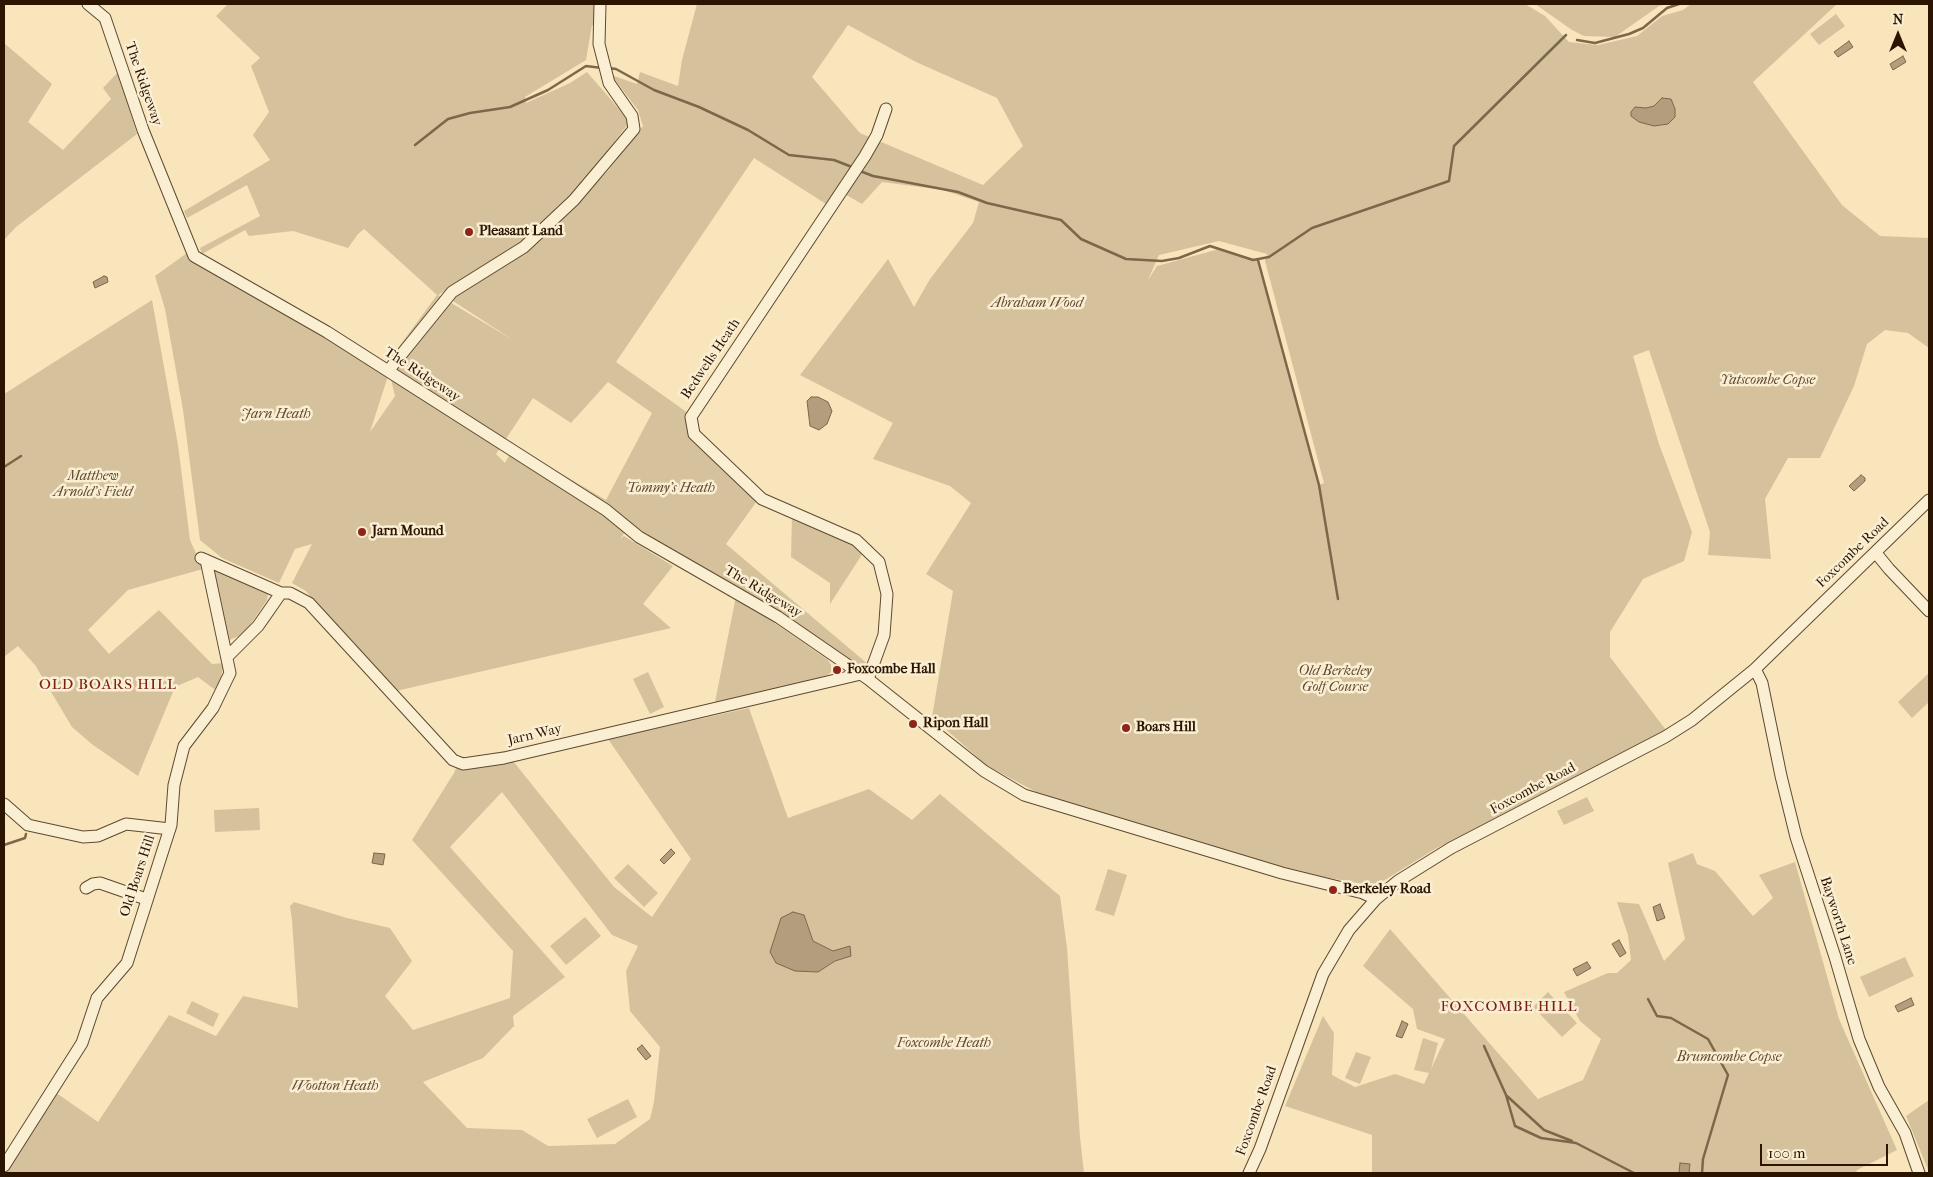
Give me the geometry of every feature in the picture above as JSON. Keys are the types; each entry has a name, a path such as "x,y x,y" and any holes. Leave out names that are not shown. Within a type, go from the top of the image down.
{"street":[{"name":"The Ridgeway","path":"88,4 105,18 142,130 194,256 327,332 606,510 639,536 778,617 865,676"},
{"path":"388,371 452,292 524,247 574,200 634,129 632,116 609,83 600,44 600,4"},
{"name":"Bedwells Heath","path":"865,676 884,635 887,594 879,562 856,540 762,499 694,434 691,417 865,156 877,135 886,109"},
{"name":"Foxcombe Road","path":"1249,1173 1260,1148 1323,974 1349,930 1376,899 1398,881 1451,848 1665,737 1704,710 1755,669 1929,500"},
{"path":"1876,553 1929,611"},
{"name":"Jarn Way","path":"203,559 281,593 290,593 310,603 453,760 463,764 504,758 865,676"},
{"name":"Old Boars Hill","path":"4,1166 82,1042 97,998 127,963 170,829 174,785 184,746 217,701 230,673 203,559"},
{"path":"227,658 258,626 281,593"},
{"name":"Bayworth Lane","path":"1755,669 1762,683 1796,837 1859,1039 1879,1088 1905,1134 1919,1173"},
{"path":"865,676 984,771 1024,795 1273,871 1363,893 1376,899"},
{"path":"4,804 28,825 83,837 98,836 126,824 170,829"},
{"path":"86,888 100,883 146,899"}],"green space":[{"path":"228,4 596,4 596,27 592,25 586,60 525,97 526,103 570,83 587,72 625,116 628,124 567,203 521,244 438,295 513,340 450,299 551,227 607,172 643,126 638,110 611,75 637,84 640,72 678,86 682,60 697,4 1525,4 1545,16 1569,42 1598,45 1637,36 1662,16 1683,10 1691,4 1837,4 1753,82 1842,205 1880,236 1929,238 1929,348 1908,333 1885,330 1867,344 1854,386 1820,458 1788,458 1765,499 1771,559 1708,555 1710,532 1649,350 1633,356 1659,444 1692,532 1684,561 1643,579 1610,632 1610,657 1666,730 1435,849 1375,886 1283,870 1096,814 1036,792 986,765 932,717 953,591 926,574 971,503 950,486 873,459 893,423 800,375 888,259 914,307 930,279 973,223 979,202 943,190 882,182 862,204 836,189 826,204 754,158 616,362 688,413 689,432 757,501 726,544 869,665 862,669 631,524 620,539 624,536 673,566 643,604 671,628 396,691 306,591 292,583 312,544 295,549 279,583 222,558 200,540 183,410 165,309 155,276 187,253 388,376 370,432 395,396 387,363 437,295 364,229 348,248 293,231 249,236 245,230 202,254 200,248 260,216 247,185 187,218 184,211 270,160 253,135 269,112 251,66 260,58 216,16","holes":["848,25 916,62 997,98 1023,146 983,185 860,133 812,77","1219,241 1267,254 1265,261 1324,483 1319,485 1258,260 1219,249 1157,266 1148,280 1159,255","608,382 652,413 606,500 514,446 505,463 496,454 533,398 571,423"]},
{"path":"1535,4 1667,4 1659,6 1615,37 1584,36 1572,30"},
{"path":"1836,14 1845,26 1819,45 1810,34"},
{"path":"4,43 52,84 28,122 63,150 111,99 103,88 118,72 137,134 16,227 4,240"},
{"name":"Matthew Arnold's Field","path":"152,300 178,445 190,540 203,569 128,590 88,630 109,654 159,610 212,664 224,663 218,692 198,677 175,687 138,776 93,745 72,727 35,665 18,646 4,657 4,394"},
{"path":"792,516 841,537 863,553 830,604 830,583 791,557"},
{"path":"216,566 268,593 267,600 244,634 227,641 213,571"},
{"path":"736,596 828,660 831,665 831,672 828,675 806,682 715,702"},
{"path":"648,672 664,707 650,714 633,679"},
{"path":"1929,673 1929,702 1912,718 1898,702"},
{"name":"Foxcombe Heath","path":"749,708 788,818 869,789 912,820 940,794 1060,896 1067,948 1084,1173 4,1173 55,1092 98,1122 169,1015 216,1036 243,996 298,1008 290,906 294,902 347,918 390,928 412,961 385,996 413,1030 510,998 513,951 412,840 454,773 460,759 505,751 614,887 652,917 691,859 608,739","holes":["502,792 612,935 638,946 626,971 630,1011 660,1047 654,1102 650,1119 615,1144 548,1146 522,1130 467,1128 423,1082 483,1058 514,1026 513,1016 565,977 450,847","804,915 813,941 833,951 851,955 835,961 818,972"]},
{"path":"1587,797 1594,811 1564,825 1557,811"},
{"path":"259,808 260,830 215,832 214,810"},
{"name":"Brumcombe Copse","path":"1693,853 1697,864 1715,871 1753,916 1773,898 1759,875 1795,862 1839,1019 1897,1150 1857,1170 1856,1173 1372,1173 1372,1135 1285,1106 1323,1016 1334,1033 1332,1075 1355,1087 1395,1074 1424,1084 1429,1073 1414,1070 1423,1038 1438,1043 1431,1069 1445,1039 1417,1029 1413,1009 1363,966 1390,929 1538,1099 1583,1080 1601,1039 1580,1021 1564,992 1608,973 1617,973 1631,960 1628,935 1617,902 1639,904 1664,961 1685,939 1668,863"},
{"path":"628,864 658,893 644,907 614,878"},
{"path":"1108,869 1127,875 1114,916 1095,910"},
{"path":"585,917 601,936 566,965 550,946"},
{"path":"1905,957 1914,976 1869,997 1860,977"},
{"path":"1548,992 1577,1023 1562,1037 1533,1007"},
{"path":"192,1001 219,1014 213,1027 186,1013"},
{"path":"1356,1052 1371,1057 1360,1084 1345,1078"},
{"path":"628,1099 637,1117 597,1138 587,1119"},
{"path":"1929,1100 1929,1172 1906,1116"}],"shaded area":[{"path":"1849,41 1853,47 1838,57 1834,52"},
{"path":"1903,56 1906,62 1893,70 1890,64"},
{"path":"1662,98 1671,99 1675,109 1675,117 1668,124 1654,126 1639,122 1631,116 1631,112 1635,107 1646,108 1654,106"},
{"path":"104,276 107,277 108,282 95,288 93,282"},
{"path":"811,397 818,397 828,402 832,411 827,424 819,430 810,426 807,401"},
{"path":"1861,475 1865,478 1865,481 1854,491 1849,486"},
{"path":"671,849 675,853 664,864 660,860"},
{"path":"374,853 385,854 383,865 372,863"},
{"path":"1660,904 1665,918 1657,921 1653,907"},
{"path":"793,912 804,915 813,941 833,951 850,946 851,956 835,961 818,972 795,971 776,963 770,952 781,918"},
{"path":"1619,940 1626,953 1620,957 1612,944"},
{"path":"1587,962 1591,968 1577,976 1573,969"},
{"path":"1911,998 1914,1005 1898,1012 1895,1006"},
{"path":"1402,1021 1408,1024 1402,1038 1396,1036"},
{"path":"642,1045 651,1056 646,1060 637,1049"},
{"path":"1680,1163 1690,1164 1689,1173 1679,1173"}],"waterway":[{"path":"1577,40 1595,43 1629,34 1643,28 1667,8 1679,4"},
{"path":"860,171 873,176 958,192 987,203 1061,220 1081,239 1126,259 1162,261 1179,258 1210,246 1253,260 1269,257 1312,228 1449,181 1454,146 1566,35"},
{"path":"415,145 448,119 470,113 510,107 548,90 586,66 602,68"},
{"path":"608,68 616,69 654,90 699,107 748,130 789,155 834,160 852,167"},
{"path":"1258,260 1319,485 1338,599"},
{"path":"4,467 21,456"},
{"path":"4,845 25,838 26,834"},
{"path":"1648,999 1657,1016 1671,1018 1708,1039 1728,1075 1703,1159 1702,1173"},
{"path":"1484,1046 1506,1095 1515,1126 1541,1138 1576,1143 1634,1173"},
{"path":"1507,1096 1544,1130 1572,1141"}],"place":[{"name":"Pleasant Land","path":"469,232"},
{"name":"Jarn Mound","path":"362,532"},
{"name":"Foxcombe Hall","path":"837,670"},
{"name":"Ripon Hall","path":"913,724"},
{"name":"Boars Hill","path":"1126,728"},
{"name":"Berkeley Road","path":"1333,890"}],"district":[{"name":"OLD BOARS HILL","path":"108,685"},
{"name":"FOXCOMBE HILL","path":"1509,1007"}],"park label":[{"name":"Abraham Wood","path":"1037,304"},
{"name":"Yatscombe Copse","path":"1768,381"},
{"name":"Jarn Heath","path":"276,415"},
{"name":"Tommy's Heath","path":"671,489"},
{"name":"Old Berkeley Golf Course","path":"1335,680"},
{"name":"Wootton Heath","path":"335,1087"}]}
